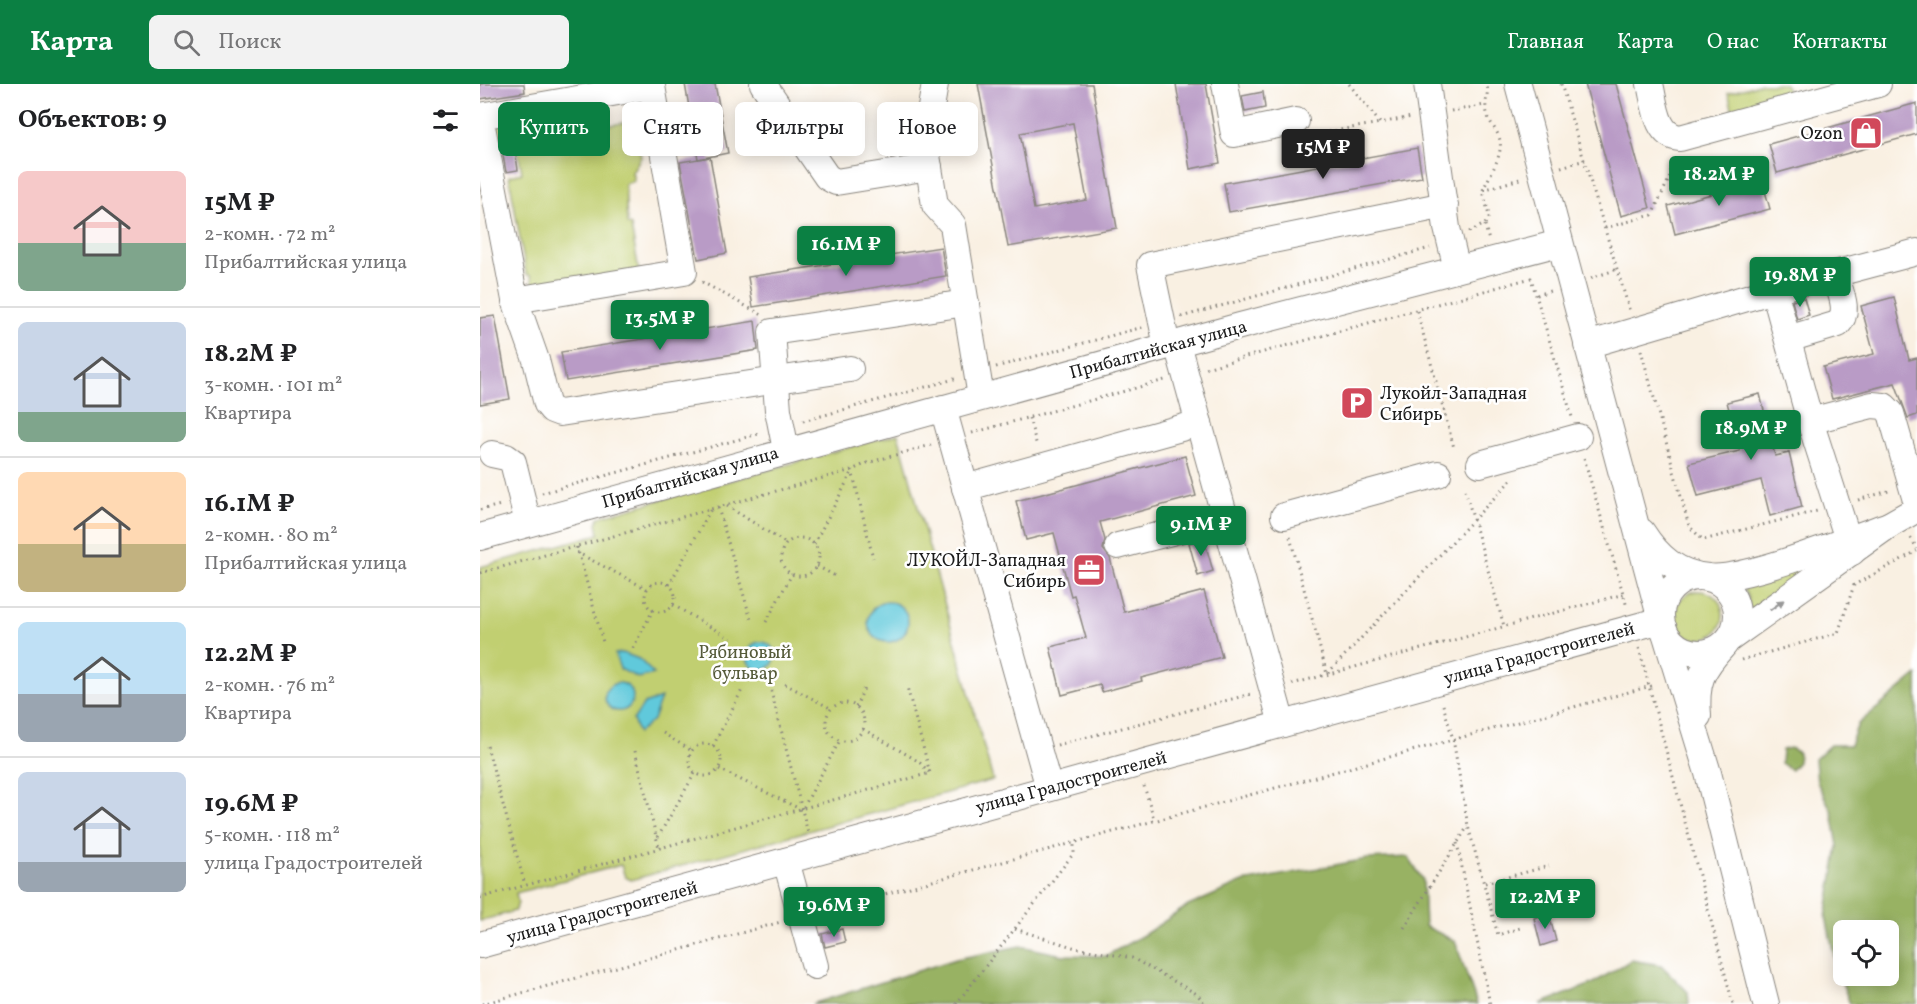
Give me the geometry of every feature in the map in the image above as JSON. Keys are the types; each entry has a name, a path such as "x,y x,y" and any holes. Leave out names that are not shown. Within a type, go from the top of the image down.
{"street":[{"path":"764,84 827,177 836,182 929,167"},
{"path":"935,84 925,143 935,205 953,225 978,385"},
{"path":"1225,84 1234,134 1296,121"},
{"path":"1427,84 1456,269"},
{"path":"1518,84 1663,625 1708,773 1766,1004"},
{"path":"1652,85 1663,131 1669,137 1680,138 1873,85"},
{"path":"515,300 684,272 652,86 480,116 515,300 536,360 547,404 552,410 560,413 850,369"},
{"path":"1282,724 1185,374 1168,337 1150,265 1445,205"},
{"name":"Прибалтийская улица","path":"480,537 525,511 784,439 943,408 978,385 1559,243"},
{"path":"1587,345 1774,290 1917,252"},
{"path":"1788,339 1838,324 1843,319 1845,310 1835,274"},
{"path":"1774,290 1810,421 1850,545"},
{"path":"784,439 772,332 966,303"},
{"path":"1810,421 1872,405 1884,406 1891,413 1914,494"},
{"path":"943,408 1050,788"},
{"path":"965,488 1199,423"},
{"path":"1480,464 1578,436"},
{"path":"492,454 513,462 525,511"},
{"path":"1284,516 1438,474"},
{"path":"1728,649 1690,652 1674,643 1663,625 1663,602 1674,586 1690,578 1743,573 1850,545 1917,509"},
{"path":"1118,546 1224,518"},
{"path":"1636,522 1649,543 1669,564 1680,570 1708,577 1725,587 1736,603 1737,623 1728,649"},
{"path":"1708,773 1698,714 1698,682 1706,664 1728,649 1850,545"},
{"name":"улица Градостроителей","path":"480,945 1633,627 1663,625"},
{"path":"786,861 814,966"}],"path":[{"path":"480,510 525,511 978,385 1168,337 1450,242 1485,224 1489,216 1483,190 1502,148 1499,134 1491,126 1485,105 1489,93 1487,84"},
{"path":"1561,84 1635,330 1689,526 1703,540 1837,507 1914,494"},
{"path":"1296,121 1305,136 1380,123"},
{"path":"1605,228 1652,215 1669,179 1680,138"},
{"path":"1483,190 1585,159"},
{"path":"684,272 770,319 772,332"},
{"path":"480,573 852,471 867,463 1532,278"},
{"path":"1417,311 1454,448"},
{"path":"814,544 846,487 852,471"},
{"path":"852,471 873,558"},
{"path":"1327,675 1474,522 1518,471"},
{"path":"1465,490 1504,626"},
{"path":"727,506 787,544"},
{"path":"718,508 752,623"},
{"path":"669,585 711,509"},
{"path":"1284,516 1327,675"},
{"path":"802,539 814,544 818,553 817,566 806,575 792,574 786,570 781,561 787,544 802,539"},
{"path":"577,547 576,552 647,589"},
{"path":"577,547 603,642"},
{"path":"1728,649 1838,633 1854,585 1917,551"},
{"path":"817,566 837,577"},
{"path":"766,622 792,574"},
{"path":"657,582 669,585 675,594 673,605 664,612 654,610 645,601 647,589 657,582"},
{"path":"1038,750 1327,675 1624,594 1651,686 1733,1004"},
{"path":"673,605 731,639"},
{"path":"633,648 654,610"},
{"path":"785,684 832,709"},
{"path":"482,1004 1154,819 1651,686"},
{"path":"907,687 930,773"},
{"path":"713,746 743,688"},
{"path":"856,708 864,688"},
{"path":"771,691 808,833"},
{"path":"844,704 856,708 864,718 863,729 854,739 840,740 828,729 827,718 832,709 844,704"},
{"path":"1443,705 1453,739 1468,826 1498,934 1520,928"},
{"path":"863,729 918,761 930,773"},
{"path":"663,733 692,751"},
{"path":"802,810 840,740"},
{"path":"701,744 713,746 721,756 719,769 708,776 695,773 689,763 692,751 701,744"},
{"path":"487,746 525,885"},
{"path":"634,751 659,848"},
{"path":"719,769 802,810"},
{"path":"657,839 695,773"},
{"path":"480,898 930,773"},
{"path":"1144,786 1154,819"},
{"path":"1404,928 1468,826"},
{"path":"956,1004 1074,853 1074,841"},
{"path":"1457,843 1490,1004"},
{"path":"1485,883 1549,866"},
{"path":"1015,928 1076,948 1132,958 1197,994 1205,1004"}],"green space":[{"path":"1761,84 1785,84 1788,96 1733,111 1728,93"},
{"path":"622,123 622,156 641,156 632,172 634,181 625,184 627,224 631,226 639,271 533,288 531,276 526,274 509,176 522,173 519,156 610,156 610,125"},
{"name":"Рябиновый бульвар","path":"898,434 993,780 631,880 625,877 621,865 516,893 518,903 515,911 480,921 480,567 599,534 597,523 599,517"},
{"path":"1823,557 1750,611 1747,595 1740,582"},
{"path":"1694,591 1704,591 1719,601 1723,615 1722,624 1713,635 1704,639 1694,639 1679,629 1675,620 1675,610 1685,595"},
{"path":"1917,675 1917,1004 1850,1004 1843,986 1899,986 1899,920 1833,920 1833,950 1826,917 1838,846 1832,812 1817,782 1815,759 1830,745 1850,745 1858,724"},
{"path":"1790,748 1799,753 1798,762 1791,770 1781,763 1782,750"},
{"path":"1408,857 1423,880 1425,926 1455,941 1477,1004 812,1004 956,959 1020,946 1063,955 1106,956 1186,907 1243,882 1367,859"},
{"path":"1631,960 1661,965 1688,992 1689,1004 1540,1004 1592,984"}],"water":[{"path":"888,602 902,608 908,622 902,636 888,642 874,636 868,622 874,608"},
{"path":"761,642 771,646 775,656 771,666 761,670 751,666 747,656 751,646"},
{"path":"623,653 639,659 654,674 638,678 620,669 615,654"},
{"path":"619,683 629,687 633,697 629,707 619,711 609,707 605,697 609,687"},
{"path":"661,698 653,720 638,733 633,720 644,704"}],"building":[{"path":"480,84 524,84 525,92 480,99"},
{"path":"685,84 715,84 718,102 688,102"},
{"path":"978,84 1092,84 1117,228 1008,247","holes":["1073,123 1087,200 1034,209 1020,133"]},
{"path":"1176,84 1206,84 1220,163 1190,169"},
{"path":"1585,84 1616,84 1650,208 1621,216"},
{"path":"1263,92 1265,108 1245,112 1242,96"},
{"path":"1917,103 1917,134 1777,173 1769,144"},
{"path":"723,126 728,153 723,154"},
{"path":"1417,148 1422,177 1229,212 1224,183"},
{"path":"503,156 516,156 518,170 506,172"},
{"path":"697,156 713,156 698,159"},
{"path":"710,157 727,253 698,259 680,162"},
{"path":"1762,180 1770,209 1675,234 1668,206"},
{"path":"941,247 946,276 753,307 748,277"},
{"path":"1894,297 1909,360 1917,358 1917,415 1908,418 1895,383 1832,399 1823,367 1874,354 1861,306"},
{"path":"1804,298 1809,315 1797,319 1792,301"},
{"path":"495,316 510,399 480,404 480,318"},
{"path":"755,321 758,350 566,381 561,352"},
{"path":"1760,394 1775,456 1789,453 1802,507 1770,516 1761,480 1698,496 1689,463 1740,451 1727,402"},
{"name":"ЛУКОЙЛ-Западная Сибирь","path":"1185,456 1196,496 1100,522 1105,540 1103,549 1110,558 1124,612 1204,591 1222,657 1141,678 1142,681 1102,692 1100,685 1062,695 1050,647 1086,638 1074,595 1071,596 1054,533 1026,540 1016,501"},
{"path":"1204,539 1213,571 1198,576 1189,543"},
{"path":"1549,914 1556,941 1541,946 1534,918"},
{"path":"842,929 845,942 825,947 822,934"}],"place":[{"name":"Ozon","path":"1866,133"},
{"name":"Лукойл-Западная Сибирь","path":"1357,403"},
{"name":"ЛУКОЙЛ-Западная Сибирь","path":"1089,570"}]}
